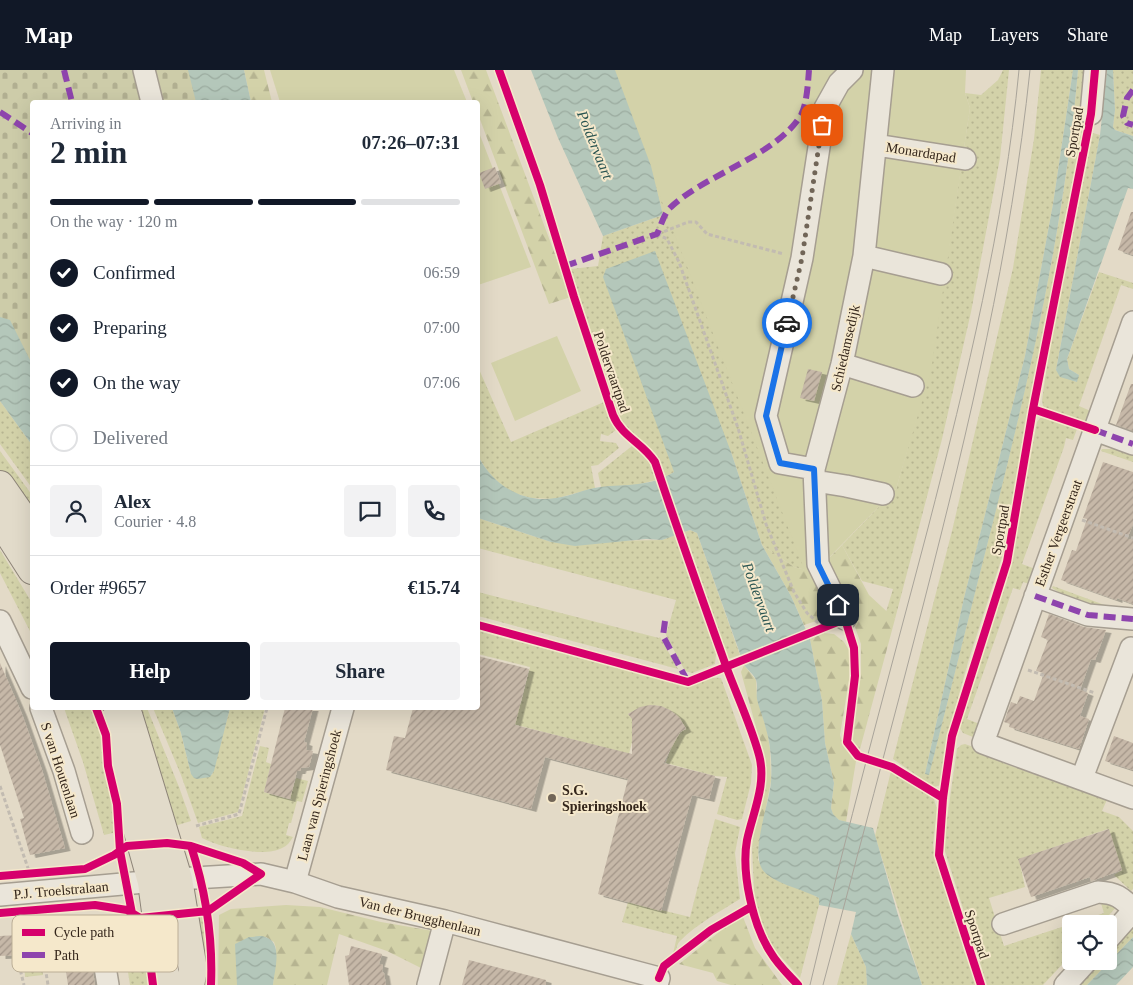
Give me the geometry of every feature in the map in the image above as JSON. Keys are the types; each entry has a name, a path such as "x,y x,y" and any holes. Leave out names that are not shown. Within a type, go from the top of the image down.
{"main road":[{"path":"0,485 30,528"},
{"path":"0,520 30,567"},
{"path":"109,710 121,742 121,770 165,880 176,915"},
{"path":"126,710 165,880 165,915"},
{"path":"178,920 194,970 190,985"},
{"path":"166,972 166,985"}],"street":[{"path":"144,70 152,100"},
{"path":"852,70 840,83 825,108 802,258 766,416 780,463 846,486 883,494"},
{"name":"Schiedamsedijk","path":"845,619 818,564 815,475 842,364 864,256 883,70"},
{"name":"Sportpad","path":"1092,114 1095,70"},
{"name":"Monardapad","path":"876,144 965,159"},
{"path":"864,256 941,274"},
{"name":"Esther Vergeerstraat","path":"1133,322 983,743 1133,798"},
{"path":"842,364 913,386"},
{"path":"1095,430 1133,444"},
{"path":"1036,596 1088,615 1133,619"},
{"path":"0,621 30,684"},
{"path":"1082,778 1131,648"},
{"name":"S van Houtenlaan","path":"42,710 64,771 82,833"},
{"name":"Laan van Spieringshoek","path":"295,882 342,710"},
{"name":"Van der Brugghenlaan","path":"165,880 261,874 295,882 338,897 445,922 658,981"},
{"name":"P.J. Troelstralaan","path":"5,904 165,880"},
{"path":"1003,924 1098,892 1112,893 1125,901 1133,910 1117,929"},
{"path":"428,985 445,922"},
{"path":"1066,985 1079,970"},
{"path":"106,972 108,985"}],"path":[{"path":"802,258 707,234 696,222 688,222 657,234 667,239 679,262 738,428 766,524 794,592 820,629 845,619"},
{"path":"1065,514 1133,538"},
{"path":"1011,664 1112,699"},
{"path":"196,826 240,814 266,710"},
{"path":"0,786 30,874"},
{"path":"36,910 37,915"},
{"path":"21,972 24,985"},
{"path":"46,972 48,985"}],"green space":[{"path":"0,70 209,70 216,100 30,100 30,412 0,378"},
{"path":"244,70 264,70 272,100 251,100"},
{"path":"270,70 454,70 466,100 279,100"},
{"path":"461,70 486,70 571,297 549,304 480,119 480,100 472,100"},
{"path":"611,70 966,70 965,93 970,108 931,371 896,489 808,579"},
{"path":"1003,70 1009,70 1000,158 971,312 942,439 895,619 886,612 893,589 862,581 842,545 896,489 930,371 970,108 965,93 981,95 998,80"},
{"path":"1041,70 1073,70 1053,204 1025,356 964,598 925,774 929,774 937,744 1032,358 1055,244 1072,128 1078,70 1091,70 1087,103 1050,316 1037,370 1005,548 968,662 950,727 941,785 934,787 893,759 952,531 1013,268 1034,139"},
{"path":"1113,70 1133,70 1133,136 1115,130 1113,127 1115,110"},
{"path":"1093,133 1100,135 1056,370 1076,382 1079,375 1069,369 1067,359 1099,272 1133,283 1133,289 1121,285 1079,406 1093,412 1089,421 1084,421 1046,408 1043,406 1042,400 1049,352"},
{"path":"480,135 531,267 480,284"},
{"path":"650,166 806,570 794,567 762,545 731,452 674,472 666,477 656,455 647,444 626,427 617,414 571,269 598,266 603,236 663,215"},
{"path":"557,336 581,391 515,421 491,363"},
{"path":"480,372 511,442 604,402 610,421 616,430 608,436 601,434 600,441 616,443 619,448 598,465 591,466 595,488 554,499 531,498 505,488 489,474 480,459"},
{"path":"0,401 30,442 30,485 0,444"},
{"path":"1046,417 1077,429 1073,440 1066,438 1022,564 1038,570 1032,585 1023,582 1020,590 1013,588 967,719 982,725 977,736 973,737 963,733 960,728 976,671 1010,567 1037,422 1040,418"},
{"path":"632,446 648,459 656,480 637,485 601,487 598,473"},
{"path":"1102,449 1129,449 1133,451 1133,462 1101,451"},
{"path":"0,451 30,492 30,518 0,474"},
{"path":"480,519 551,542 662,540 675,535 715,649 715,664 692,673 685,671 666,635 676,600 480,549"},
{"path":"690,530 697,533 740,655 728,659 685,532"},
{"path":"762,545 794,567 816,572 830,610 825,618 804,625 791,596"},
{"path":"842,545 869,595 895,619 860,749 854,745 851,735 861,676 861,644 851,616 825,562"},
{"path":"0,550 30,600 30,631 0,573"},
{"path":"1053,586 1110,607 1109,610 1068,598 1052,588"},
{"path":"480,593 660,637 678,669 480,617"},
{"path":"480,632 682,685 711,678 721,678 752,765 751,783 742,819 737,820 717,814 727,777 715,776 666,763 675,739 686,728 674,714 661,706 646,706 628,714 632,718 633,738 629,754 505,722 521,703 530,667 480,654"},
{"path":"824,633 834,634 844,642 850,652 849,680 840,735 843,745 856,761 846,822 839,820 833,815 831,808 834,783 825,743 822,701 810,639"},
{"path":"744,665 756,680 757,698 767,730 770,749 771,781 759,845 752,848 762,762 756,727 741,672"},
{"path":"65,710 93,710 102,735 104,771 113,802 113,833 104,835 83,762"},
{"path":"130,710 148,710 191,821 168,828"},
{"path":"154,710 173,710 181,733 191,774 212,775 229,710 264,710 238,812 198,823 181,775"},
{"path":"965,744 1004,758 1003,763 1058,783 1060,778 1109,795 1102,811 1119,817 1133,831 1133,889 1131,891 1114,875 1122,870 1108,829 1019,859 1025,887 989,898 1004,946 1062,927 1062,965 1043,985 987,985 945,851 944,840 957,749"},
{"path":"260,746 269,748 266,762 271,764 264,792 292,800 290,798 296,778 308,781 302,802 297,801 291,823 289,823 286,835 293,837 292,839 284,847 274,851 253,852 219,845 202,838 199,827 242,816"},
{"path":"891,771 934,799 937,809 933,845 935,860 976,985 922,985 875,836"},
{"path":"715,819 740,827 735,853 740,899 694,929 680,941 673,954 677,936 622,922 628,902 690,917"},
{"path":"759,845 758,860 772,878 819,898 819,905 800,978 773,948 755,910 752,848"},
{"path":"1100,900 1118,905 1109,915 1098,915 1104,913"},
{"path":"286,905 320,907 381,922 433,931 423,969 387,951 339,934 327,985 273,985 276,948 274,942 266,937 237,969 237,985 218,985 219,915 231,909"},
{"path":"204,916 207,948 206,985 196,985 191,917"},
{"path":"743,917 755,948 782,985 731,985 717,981 713,973 679,964 723,929"},
{"path":"1133,919 1133,937 1117,954 1117,936"},
{"path":"851,934 866,967 867,985 837,985"},
{"path":"1086,970 1101,970 1087,985 1072,985"},
{"path":"25,972 43,972 43,975 25,977"},
{"path":"128,972 148,972 150,985 130,985"}],"water":[{"path":"188,70 244,70 251,100 196,100"},
{"name":"Poldervaart","path":"531,70 615,70 651,166 663,215 603,236 558,138"},
{"path":"1073,70 1078,70 1072,127 1065,183 1045,296 1008,463 929,775 925,774 964,598 1025,356 1053,204"},
{"path":"1107,70 1113,70 1115,110 1113,127 1115,130 1133,136 1133,189 1128,188 1067,359 1069,369 1079,375 1077,382 1060,377 1056,370 1100,135"},
{"name":"Poldervaart","path":"655,251 731,452 762,545 791,596 810,639 822,701 825,743 834,783 831,808 833,814 839,820 873,828 898,915 922,985 867,985 866,967 851,934 856,912 819,905 819,898 772,878 762,869 758,851 771,782 769,742 757,699 756,680 744,665 697,533 690,530 662,540 646,539 575,546 551,542 480,519 480,459 492,476 510,490 532,498 544,499 562,497 600,487 647,483 674,472 603,277 606,269"},
{"path":"0,317 10,320 30,360 30,442 0,401"},
{"path":"173,710 229,710 214,771 210,777 197,779 191,774 181,733"},
{"path":"263,936 271,940 274,945 276,965 273,985 237,985 235,944 249,937"},
{"path":"1133,937 1133,967 1116,985 1087,985 1101,970 1117,970 1117,954"}],"building":[{"path":"495,167 501,183 485,189 480,173"},
{"path":"1131,212 1133,212 1133,255 1118,250"},
{"path":"808,369 822,372 814,401 800,398"},
{"path":"1131,384 1133,384 1133,431 1116,425"},
{"path":"1103,462 1133,472 1133,524 1127,539 1133,540 1133,604 1061,580 1072,550 1076,551 1087,519 1083,518"},
{"path":"1049,614 1084,627 1106,630 1095,660 1091,659 1080,690 1088,693 1080,716 1089,719 1079,749 1009,727 1010,724 1004,722 1011,702 1017,704 1020,696 1034,701 1044,673 1036,671 1048,640 1041,637"},
{"path":"480,657 529,669 515,725 632,754 632,719 628,714 640,707 650,705 661,706 679,717 686,729 680,732 663,763 715,776 709,799 692,795 661,911 598,894 628,779 545,757 531,809 386,770 394,736 405,738 412,710 480,710"},
{"path":"0,663 22,714 42,770 65,848 30,855 20,819 24,818 0,745"},
{"path":"284,710 312,710 304,742 307,743 306,750 313,751 309,767 301,768 300,771 297,771 290,799 264,792"},
{"path":"1114,736 1133,743 1133,770 1105,761"},
{"path":"1109,829 1122,870 1091,881 1090,877 1031,897 1018,859"},
{"path":"12,935 12,955 0,956 0,936"},
{"path":"351,946 382,954 379,964 383,965 382,972 384,973 386,985 349,985 345,956 349,955"},
{"path":"469,960 546,980 546,985 462,985"},
{"path":"66,972 93,972 95,985 68,985"}],"tram line":[{"path":"810,985 970,358 983,300 1004,186 1019,70"},
{"path":"823,985 924,602 987,338 1012,205 1030,70"}],"marked path":[{"path":"64,70 72,100"},
{"path":"565,266 657,234 671,207 686,195 775,142 790,129 801,115 806,99 809,70"},
{"path":"1133,90 1127,98 1123,116 1127,123 1133,125"},
{"path":"0,112 30,132"},
{"path":"1095,430 1133,444"},
{"path":"1035,596 1088,615 1133,619"},
{"path":"665,621 663,636 688,682"}],"cycle path":[{"name":"Poldervaartpad","path":"499,70 540,185 613,415 627,435 645,450 655,462 726,666 756,744 761,766 761,777 758,798 747,840 747,883 754,914 765,942 777,962 798,985"},
{"path":"981,985 939,855 943,798 952,736 1007,562 1033,409 1091,114 1095,70"},
{"path":"1033,409 1095,430"},
{"path":"480,626 688,682 845,619 854,648 855,676 847,742 858,756 892,767 943,798"},
{"path":"97,710 106,735 108,766 117,804 120,851 132,915"},
{"path":"0,876 85,869 114,855 127,846 167,843 191,846 243,863 261,874 208,911 169,915"},
{"path":"191,846 201,880 210,932 211,985"},
{"path":"0,913 95,905 127,910 135,915"},
{"path":"659,978 664,966 711,930 751,907"},
{"path":"151,972 153,985"}],"way so far":[{"path":"787,323 802,258 822,125"}],"place":[{"name":"S.G. Spieringshoek","path":"552,798"}],"route":[{"path":"787,323 766,416 780,463 814,469 818,564 838,605"}]}
